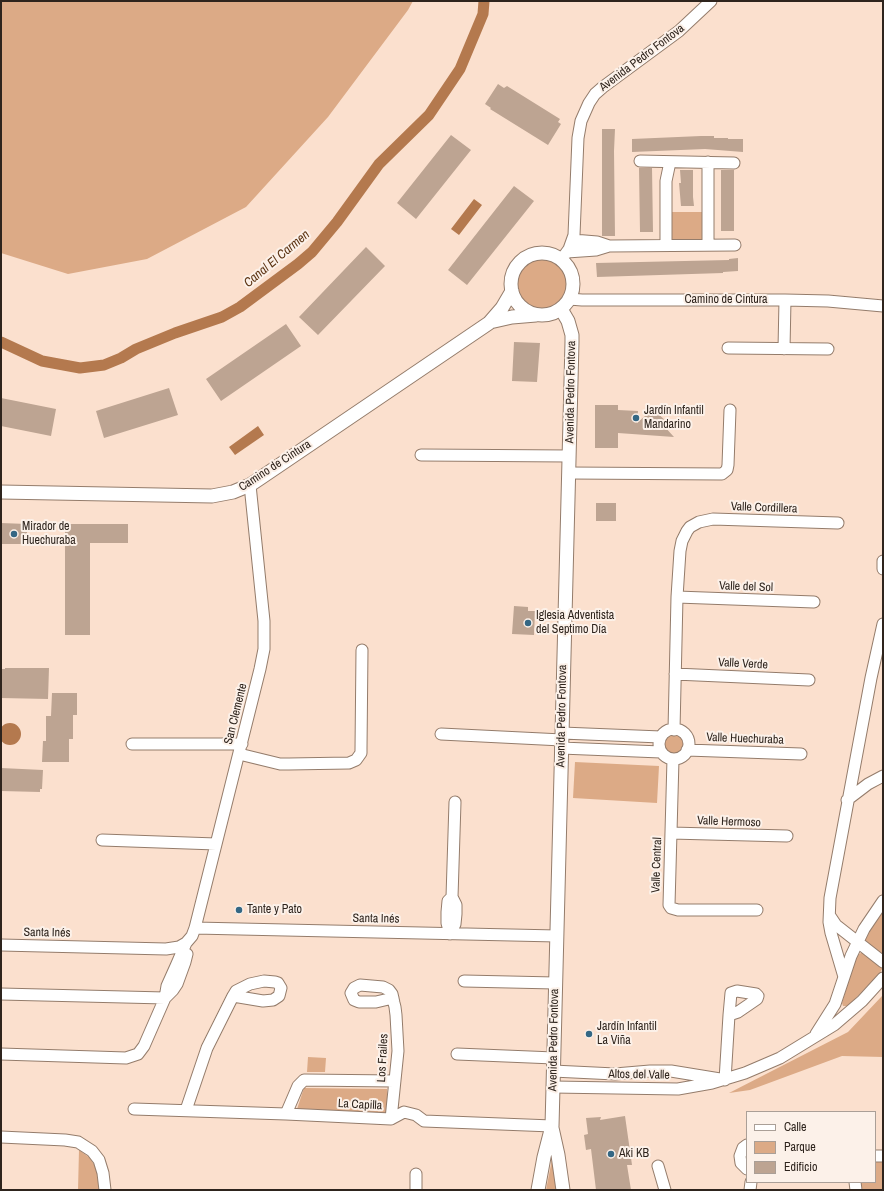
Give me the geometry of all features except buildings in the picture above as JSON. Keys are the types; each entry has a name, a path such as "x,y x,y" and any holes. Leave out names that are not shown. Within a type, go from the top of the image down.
{"street":[{"name":"Avenida Pedro Fontova","path":"564,256 573,240 575,228 578,138 581,121 589,103 595,94 603,87 679,31 711,1"},
{"path":"640,161 734,163"},
{"path":"666,245 666,181 670,162"},
{"path":"708,162 708,245"},
{"path":"573,240 591,241 609,246"},
{"path":"564,256 572,275 572,291 565,304 549,314 537,315 518,304 512,291 512,280 515,269 527,257 538,254 556,257 596,250 609,246 735,245"},
{"name":"Camino de Cintura","path":"1,492 212,496 233,492 250,485 488,323 502,308 512,291"},
{"name":"Camino de Cintura","path":"565,304 582,300 785,300 828,301 883,306"},
{"path":"784,349 785,300"},
{"name":"Avenida Pedro Fontova","path":"538,1190 552,1126 572,335 565,304"},
{"name":"Camino de Cintura","path":"488,323 512,317 537,315"},
{"path":"728,348 828,349"},
{"path":"568,473 722,474 727,470 728,465 730,410"},
{"path":"421,455 569,456"},
{"name":"San Clemente","path":"186,943 192,936 195,928 260,669 264,635 250,485"},
{"name":"Valle Cordillera","path":"677,598 681,546 684,536 690,527 699,522 713,519 838,523"},
{"path":"883,561 883,569"},
{"path":"674,730 677,598"},
{"name":"Valle del Sol","path":"677,598 814,602"},
{"path":"844,976 832,939 830,898 851,779 883,624"},
{"path":"132,744 240,749 280,764 349,763 356,760 362,749 362,650"},
{"name":"Valle Verde","path":"675,674 809,680"},
{"path":"674,730 678,730 685,734 688,742 687,750 682,757 673,759 668,758 661,752 659,745 661,737 666,732 674,730"},
{"path":"441,734 562,740 661,752"},
{"path":"562,740 661,737"},
{"name":"Valle Huechuraba","path":"687,750 801,754"},
{"name":"Valle Central","path":"673,759 669,902 671,908 678,910 757,910"},
{"path":"847,800 864,787 883,776"},
{"path":"851,779 860,780 864,787"},
{"path":"450,934 455,924 456,914 456,905 452,897 455,802"},
{"name":"Valle Hermoso","path":"671,833 787,836"},
{"path":"102,840 216,844"},
{"name":"Altos del Valle","path":"812,1039 834,1004 851,956 864,929 883,901"},
{"path":"830,916 836,924 883,962"},
{"name":"Santa Inés","path":"195,928 557,936"},
{"path":"1,1054 126,1058 134,1056 142,1051 165,998 173,990 183,969 186,957 186,943"},
{"name":"Santa Inés","path":"1,945 166,949 179,947 186,943"},
{"name":"Altos del Valle","path":"553,1087 678,1089 725,1080 762,1066 785,1055 834,1025 862,1001 883,978"},
{"path":"464,981 555,983"},
{"path":"1,994 165,998"},
{"path":"186,1110 207,1048 233,996"},
{"name":"Los Frailes","path":"391,1120 398,1039 393,998"},
{"path":"725,1080 728,1015"},
{"path":"456,1054 554,1058"},
{"name":"Altos del Valle","path":"553,1071 615,1074 671,1071 725,1080"},
{"path":"576,1088 577,1072"},
{"path":"286,1114 298,1086 304,1080 395,1081"},
{"name":"La Capilla","path":"134,1109 286,1114 391,1120 404,1112 416,1115 424,1121 552,1126"},
{"name":"Avenida Pedro Fontova","path":"552,1126 563,1190"},
{"path":"1,1137 72,1141 85,1146 96,1156 103,1173 105,1190"},
{"path":"746,1146 743,1148 740,1156 741,1163 746,1168"},
{"path":"658,1166 665,1190"},
{"path":"416,1174 416,1190"}],"green space":[{"path":"1,1 413,1 408,10 328,117 246,207 147,259 68,274 1,253"},
{"path":"670,212 703,212 702,241 671,241"},
{"path":"542,258 552,260 560,266 566,274 568,284 566,294 560,302 552,308 542,310 532,308 524,302 518,294 516,284 518,274 524,266 532,260"},
{"path":"670,735 678,735 684,741 684,749 678,755 670,755 664,749 664,741"},
{"path":"575,762 659,766 657,803 573,798"},
{"path":"883,911 883,955 865,941"},
{"path":"863,952 882,966 882,969 880,973 848,1006 843,1006 842,1003 856,957"},
{"path":"882,996 883,1057 842,1056 750,1090 729,1093 848,1032"},
{"path":"308,1057 326,1058 325,1072 307,1072"},
{"path":"304,1088 387,1089 387,1114 296,1112"},
{"path":"554,1149 558,1190 546,1190"},
{"path":"79,1150 90,1158 98,1171 99,1190 78,1190"},
{"path":"883,1161 883,1190 863,1190 860,1183 876,1183 876,1162"}],"shaded area":[{"path":"474,199 482,205 459,235 451,229"},
{"path":"258,426 264,435 235,455 229,447"},
{"path":"10,723 14,724 20,730 20,738 14,744 10,745 6,744 0,738 -1,734 0,730 6,724"}],"waterway":[{"name":"Canal El Carmen","path":"1,342 42,361 80,368 104,365 121,358 136,349 175,333 222,317 240,307 312,252 337,222 379,164 429,115 460,69 483,14 484,1"}],"place":[{"name":"Jardín Infantil Mandarino","path":"636,418"},
{"name":"Mirador de Huechuraba","path":"14,534"},
{"name":"Iglesia Adventista del Septimo Día","path":"528,623"},
{"name":"Tante y Pato","path":"239,910"},
{"name":"Jardín Infantil La Viña","path":"589,1034"},
{"name":"Aki KB","path":"611,1154"}]}
